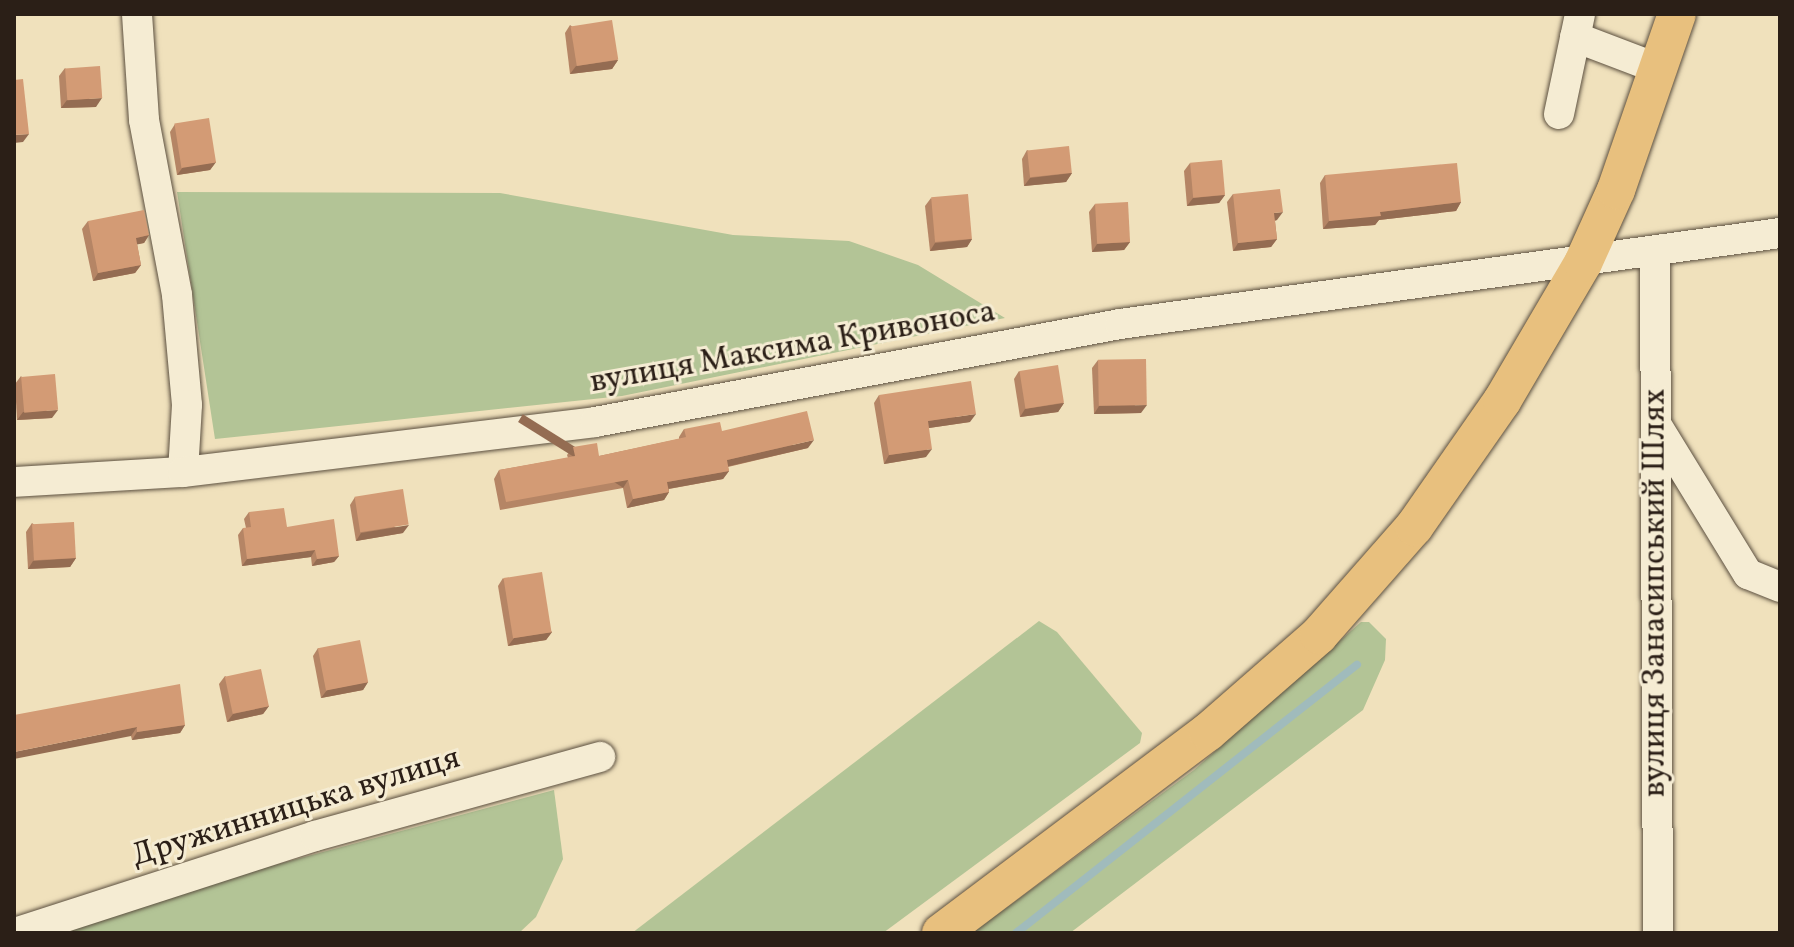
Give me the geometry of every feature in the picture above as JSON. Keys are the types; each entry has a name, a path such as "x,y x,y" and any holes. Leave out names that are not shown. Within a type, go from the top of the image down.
{"main road":[{"path":"941,933 1208,732 1319,635 1414,527 1502,401 1583,263 1616,190 1677,14"}],"street":[{"path":"137,14 144,120 177,295 187,405 183,472"},
{"path":"1559,114 1578,26 1659,69"},
{"name":"вулиця Максима Кривоноса","path":"14,482 183,472 595,422 1120,324 1437,279 1583,263 1780,233"},
{"name":"вулиця Занасипський Шлях","path":"1655,253 1658,933"},
{"path":"1655,424 1748,574 1780,587"},
{"name":"Дружинницька вулиця","path":"15,933 315,836 600,757"}],"green space":[{"path":"177,192 500,193 733,235 849,241 918,265 1005,318 622,396 215,439"},
{"path":"1039,621 1057,632 1142,733 1140,743 883,933 632,933"},
{"path":"1361,622 1369,622 1386,639 1385,660 1363,710 1070,933 972,933 1194,770"},
{"path":"554,790 563,859 536,917 519,933 54,933 110,909"}],"building":[{"path":"612,20 618,60 577,66 571,27"},
{"path":"100,66 102,98 67,100 65,68"},
{"path":"23,79 29,134 14,135 14,80"},
{"path":"209,118 216,162 181,168 174,123"},
{"path":"1069,146 1072,173 1030,177 1027,150"},
{"path":"1222,160 1225,195 1193,198 1190,163"},
{"path":"1457,163 1461,202 1380,212 1381,216 1329,221 1325,175"},
{"path":"1280,189 1283,212 1274,213 1277,239 1238,243 1233,194"},
{"path":"968,194 972,239 935,242 931,197"},
{"path":"1128,202 1130,242 1097,244 1095,204"},
{"path":"144,210 149,235 136,238 141,265 98,273 88,221"},
{"path":"1146,359 1147,405 1099,406 1098,360"},
{"path":"1058,365 1064,403 1025,409 1019,371"},
{"path":"55,374 58,410 24,413 21,377"},
{"path":"971,381 976,414 928,421 932,449 889,455 879,395"},
{"path":"807,411 814,440 727,460 729,471 667,482 669,492 633,499 628,480 506,502 499,470 575,456 573,447 597,443 599,456 686,437 684,429 720,422 722,431"},
{"path":"403,489 409,525 360,532 355,497"},
{"path":"284,508 287,527 334,519 339,556 317,559 315,550 247,559 243,528 251,527 249,512"},
{"path":"74,522 76,558 34,560 32,524"},
{"path":"542,572 552,632 513,638 503,578"},
{"path":"360,640 368,682 326,690 318,648"},
{"path":"261,669 269,706 233,714 225,677"},
{"path":"180,684 185,725 137,732 137,727 14,752 14,715"}],"waterway":[{"path":"1016,933 1357,665"}]}
